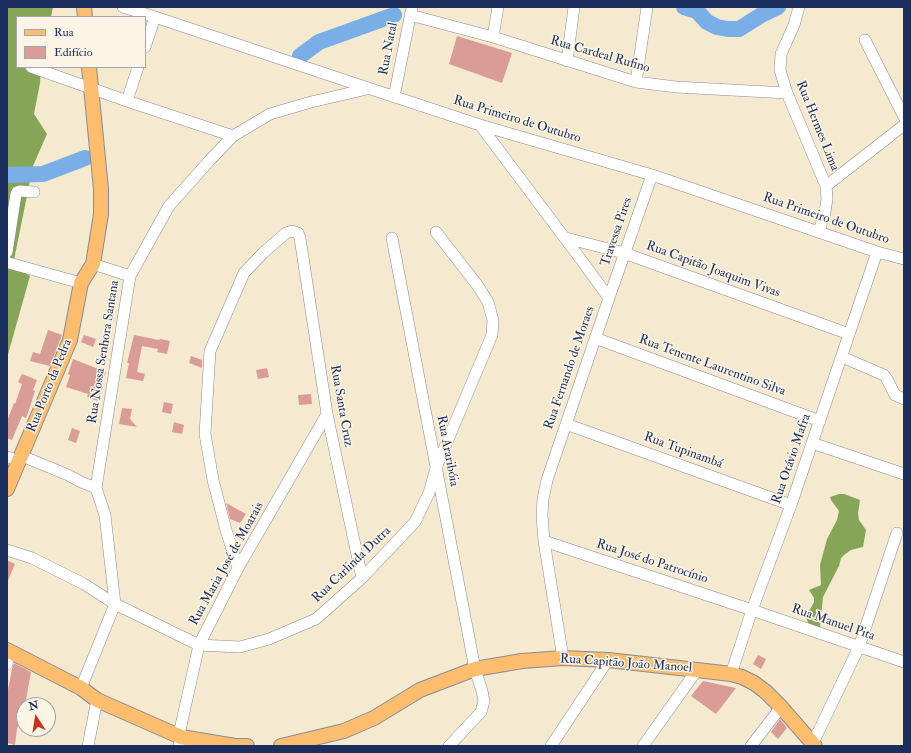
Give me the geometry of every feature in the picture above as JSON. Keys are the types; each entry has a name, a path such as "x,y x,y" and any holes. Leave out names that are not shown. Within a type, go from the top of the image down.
{"main road":[{"name":"Rua Porto da Pedra","path":"7,489 16,458 70,340 81,283 93,264 101,214 101,189 90,68"},
{"path":"8,655 81,688 97,700 180,742 247,746"},
{"name":"Rua Capitão João Manoel","path":"281,746 344,731 374,718 420,690 475,669 522,661 563,658 608,660 731,674 754,684 766,692 814,745"}],"street":[{"name":"Rua Primeiro de Outubro","path":"123,7 155,16 480,124 652,175 877,252 904,259"},
{"path":"493,37 498,7"},
{"path":"567,61 574,7"},
{"path":"636,82 647,7"},
{"name":"Rua Hermes Lima","path":"800,7 781,54 780,70 787,93 826,186 827,199 825,212 819,231"},
{"name":"Rua Cardeal Rufino","path":"411,11 636,82 676,87 787,93"},
{"name":"Rua Natal","path":"394,96 411,11"},
{"path":"146,44 155,16"},
{"path":"865,40 904,117"},
{"path":"34,68 233,136"},
{"path":"127,101 138,68"},
{"name":"Rua Nossa Senhora Santana","path":"115,604 105,515 96,488 130,276 169,206 233,136 270,114 310,102 368,88"},
{"name":"Rua Fernando de Moraes","path":"480,124 609,298 547,480 543,499 542,515 544,540 563,658"},
{"name":"Rua Hermes Lima","path":"826,186 904,125"},
{"name":"Travessa Pires","path":"609,298 652,175"},
{"path":"7,252 16,194 20,191 34,192"},
{"name":"Rua Santa Cruz","path":"238,568 213,480 205,434 210,351 244,273 263,253 286,233 292,231 298,233 300,238 327,414 362,578"},
{"name":"Rua Carlinda Dutra","path":"7,550 32,558 84,584 115,604 199,645 240,647 269,639 316,619 362,578 415,522 429,493 436,468 492,335 493,320 488,302 478,286 436,232"},
{"name":"Rua Araribóia","path":"392,238 475,669 484,701 481,712 449,746"},
{"name":"Rua Capitão Joaquim Vivas","path":"566,238 624,254 849,334"},
{"name":"Rua Otávio Mafra","path":"731,674 752,610 791,505 877,252"},
{"path":"7,262 81,283"},
{"path":"93,264 130,276"},
{"name":"Rua Tenente Laurentino Silva","path":"595,338 820,421"},
{"path":"842,357 884,375 888,379 896,395 904,399"},
{"name":"Rua Maria José de Moarais","path":"180,742 180,730 199,645 238,568 327,414"},
{"name":"Rua Tupinambá","path":"566,424 791,505"},
{"path":"812,443 904,474"},
{"path":"16,458 96,488"},
{"path":"814,745 859,647 897,533"},
{"name":"Rua José do Patrocínio","path":"544,540 752,610"},
{"path":"81,688 115,604"},
{"name":"Rua Manuel Pita","path":"752,610 904,662"},
{"path":"551,746 608,660"},
{"path":"643,746 697,670"},
{"path":"88,746 97,700"},
{"path":"751,746 781,707"}],"green space":[{"path":"7,7 53,7 51,16 16,16 16,68 41,68 40,83 34,114 47,134 33,166 13,265 30,276 7,358"},
{"path":"844,494 860,500 858,513 859,520 866,530 863,547 851,550 841,558 839,566 823,597 820,628 810,628 806,617 814,602 814,598 809,590 821,585 820,565 827,539 837,520 839,511 830,497"}],"building":[{"path":"457,36 512,53 502,83 449,64"},
{"path":"48,330 62,335 50,366 30,361 33,352 40,354"},
{"path":"84,335 96,339 93,347 81,342"},
{"path":"134,335 170,341 167,354 157,352 158,349 142,346 137,372 145,374 143,381 126,378 129,363 127,363"},
{"path":"191,356 202,360 202,368 189,363"},
{"path":"73,359 106,372 98,401 87,397 88,394 66,387 70,375 68,374"},
{"path":"267,368 269,377 258,379 256,370"},
{"path":"22,374 37,380 26,418 22,416 12,440 7,438 7,421 22,384 18,382"},
{"path":"311,394 312,404 299,405 298,395"},
{"path":"164,402 173,404 171,414 162,412"},
{"path":"122,408 132,409 130,419 137,427 119,424"},
{"path":"174,422 184,425 182,434 172,432"},
{"path":"72,428 80,431 76,443 68,440"},
{"path":"226,503 246,514 240,523 230,519"},
{"path":"7,560 15,564 7,583"},
{"path":"758,655 766,659 761,669 753,664"},
{"path":"14,663 31,672 26,697 16,697 15,745 7,743 7,695"},
{"path":"703,681 736,688 716,714 691,696"},
{"path":"780,719 787,728 778,739 771,732"}],"waterway":[{"path":"684,7 697,11 707,22 717,27 728,29 739,29 763,14 778,7"},
{"path":"300,56 319,42 394,15"},
{"path":"7,175 43,174 85,158"}]}
